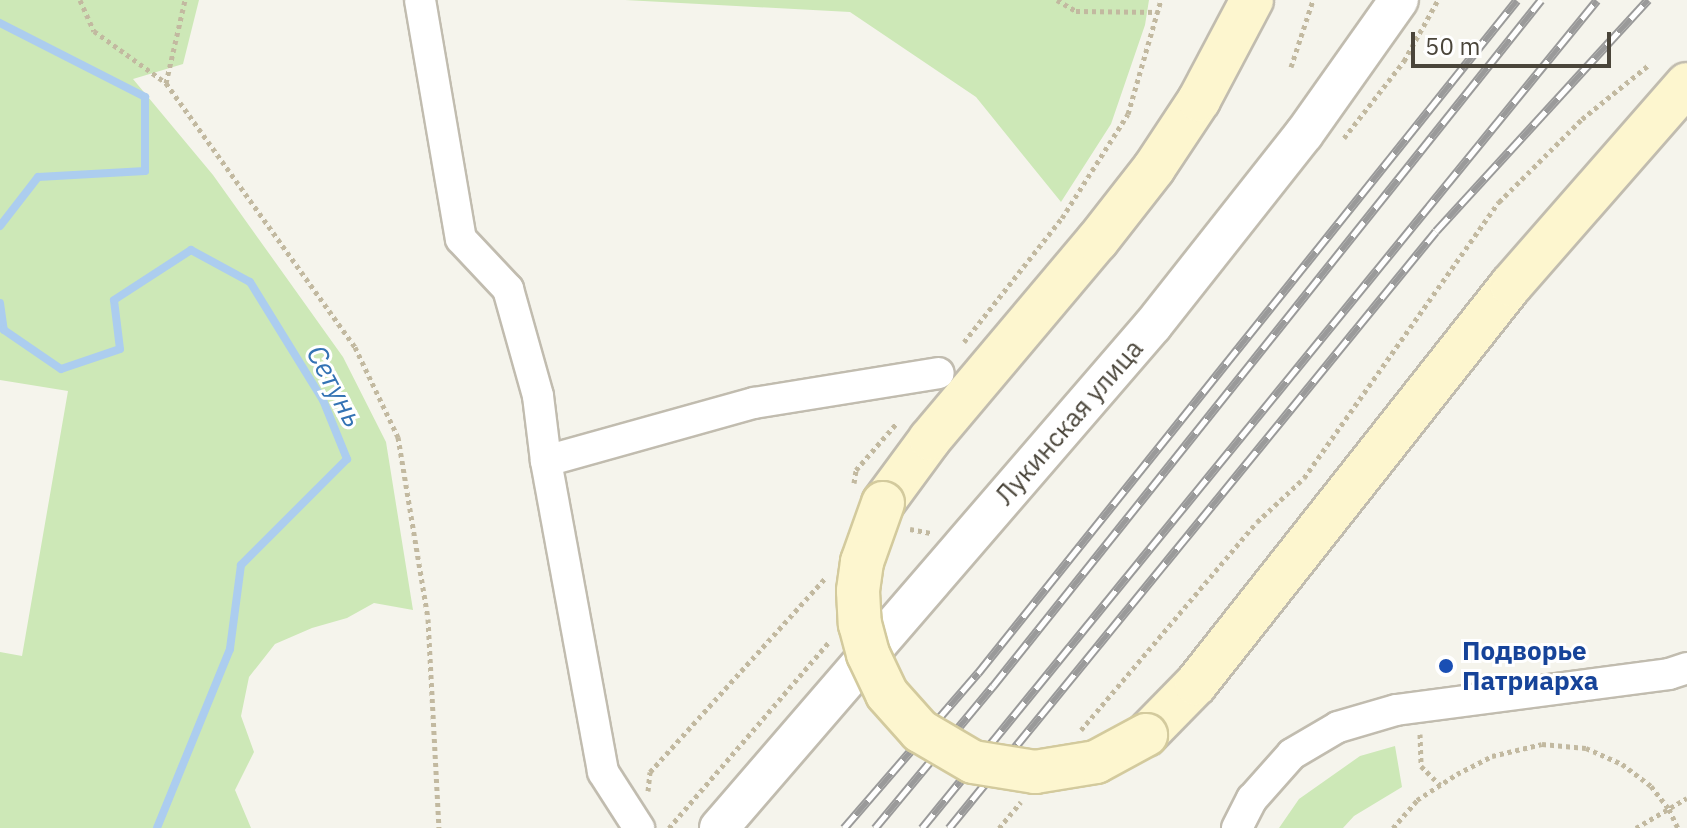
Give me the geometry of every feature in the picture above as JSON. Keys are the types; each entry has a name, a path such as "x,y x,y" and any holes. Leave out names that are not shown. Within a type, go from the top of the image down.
{"main road":[{"path":"1252,0 1199,100 1154,168 1097,241 921,449 883,503 862,562 858,591 860,624 868,654 887,694 920,731 973,762 1035,772 1096,762 1146,735 1196,684 1511,285 1687,84"}],"street":[{"path":"420,0 461,239 508,289 538,396 546,461 603,772 639,828"},
{"name":"Лукинская улица","path":"719,828 1153,325 1304,134 1399,0"},
{"path":"546,461 754,403 939,373"},
{"path":"1237,828 1252,799 1292,754 1338,727 1396,710 1669,674 1687,668"}],"path":[{"path":"80,0 94,31 166,83 355,347 398,437 428,619 439,828"},
{"path":"166,83 185,0"},
{"path":"1057,0 1076,11 1159,12"},
{"path":"1291,67 1313,0"},
{"path":"1078,734 1257,522 1304,478 1499,202 1582,119 1650,64"},
{"path":"922,544 932,533"},
{"path":"669,828 795,677 838,633"},
{"path":"1419,731 1421,766 1440,785"},
{"path":"1393,828 1417,800 1440,785 1492,756 1542,744 1586,748 1622,764 1651,786 1669,809 1678,828"},
{"path":"999,828 1029,793"},
{"path":"1636,828 1687,798"}],"green space":[{"path":"0,0 199,0 183,64 133,79 213,175 343,357 386,442 413,610 374,603 347,618 312,628 275,644 249,677 241,716 254,752 235,790 251,828 0,828 0,652 22,656 68,391 0,380"},
{"path":"625,0 1149,0 1145,25 1111,124 1061,202 976,97 850,12"},
{"path":"1395,746 1402,787 1354,816 1343,828 1279,828 1299,799 1360,756"}],"waterway":[{"name":"Сетунь","path":"0,23 145,97 145,171 38,177 0,226"},
{"name":"Сетунь","path":"0,303 4,330 61,369 120,349 114,300 191,250 250,282 323,400 347,459 241,565 230,649 157,828"}],"railway":[{"path":"844,828 978,673 1517,0"},
{"path":"875,828 993,686 1541,0"},
{"path":"922,828 1597,0"},
{"path":"949,828 1436,231 1648,0"}],"place":[{"name":"Подворье Патриарха","path":"1446,666"}]}
